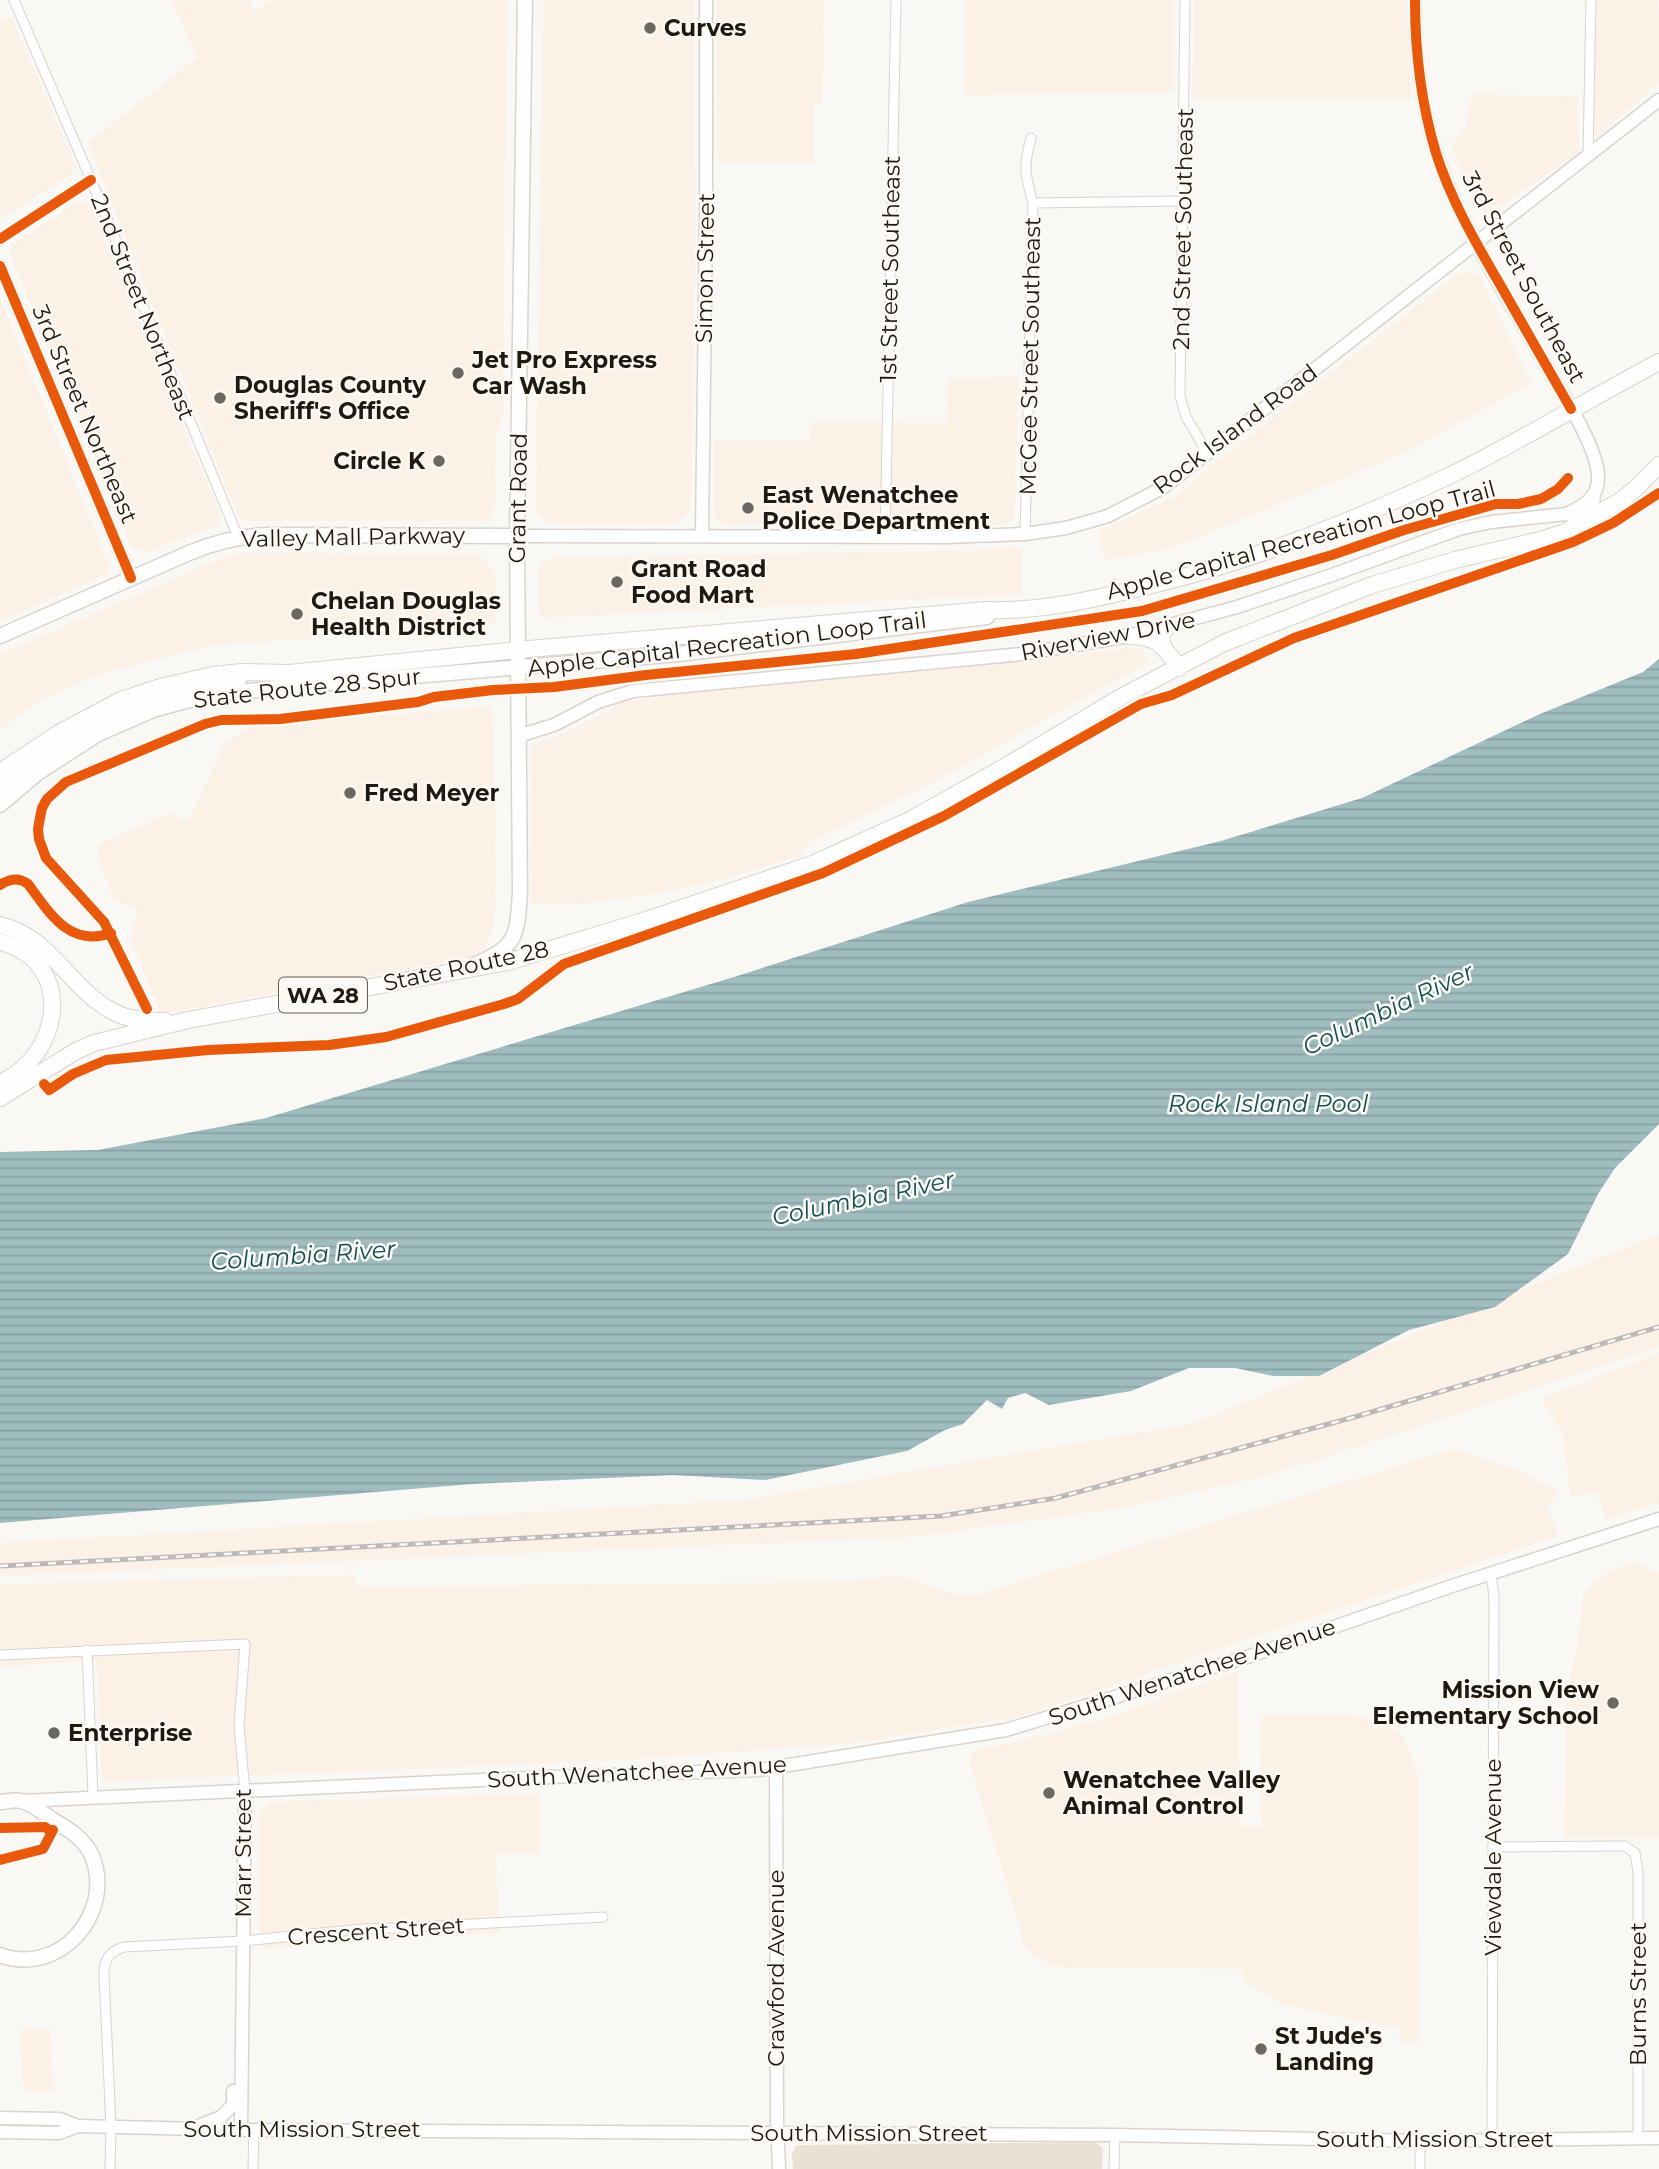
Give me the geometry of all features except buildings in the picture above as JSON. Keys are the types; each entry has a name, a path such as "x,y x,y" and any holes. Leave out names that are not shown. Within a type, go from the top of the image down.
{"highway":[{"path":"0,772 32,764 74,724 121,700 221,674 289,673 517,650 986,610 1005,611 1062,604 1191,576 1275,548 1367,512 1454,473 1659,362"},
{"name":"WA 28","path":"1565,532 1620,502 1659,465"},
{"path":"1565,532 1580,519 1592,499"},
{"name":"State Route 28","path":"0,1098 85,1047 115,1037 188,1020 508,962 813,864 910,820 1119,698 1224,643 1372,585 1455,560 1565,532"},
{"path":"1164,648 1161,632 1169,626"},
{"path":"1129,636 1151,638 1164,648 1180,668"},
{"path":"0,925 19,931 35,941 91,995 112,1011 122,1016 146,1020 188,1020"},
{"path":"0,942 16,947 36,963 47,980 53,1010 49,1030 31,1061 0,1083"}],"main road":[{"name":"Grant Road","path":"466,968 502,951 511,942 519,924 521,855 517,536 525,0"},
{"name":"Simon Street","path":"702,536 706,0"},
{"name":"3rd Street Southeast","path":"1416,0 1418,59 1426,116 1445,176 1476,242 1571,409"},
{"name":"Rock Island Road","path":"517,536 885,538 1025,534 1066,528 1108,516 1164,487 1659,100"},
{"name":"3rd Street Northeast","path":"0,266 131,578"},
{"path":"1571,409 1597,464 1597,485 1592,499"},
{"name":"Riverview Drive","path":"518,736 555,724 598,702 633,691 1021,654 1129,636 1237,607 1444,533 1491,522 1566,514 1592,499"},
{"name":"Valley Mall Parkway","path":"0,636 209,544 237,537 517,536"},
{"name":"State Route 28 Spur","path":"32,764 74,747 115,725 194,698 679,654 986,617 1005,611"},
{"path":"0,790 32,764"},
{"path":"0,805 32,764"},
{"name":"South Wenatchee Avenue","path":"0,1802 758,1770 1006,1730 1250,1656 1581,1543 1657,1524"},
{"name":"Crawford Avenue","path":"776,1768 779,2169"},
{"name":"Marr Street","path":"245,1791 241,2062 248,2130"},
{"path":"0,1955 10,1959 29,1959 49,1956 66,1947 81,1933 96,1902 98,1888 91,1854 81,1840 22,1801"},
{"name":"Marr Street","path":"192,2129 221,2116 233,2105 235,2069 241,2062"},
{"name":"South Mission Street","path":"0,2118 60,2119 78,2126 248,2130 1115,2135 1420,2141 1659,2138"},
{"name":"South Mission Street","path":"0,2132 59,2133 78,2126"}],"street":[{"name":"2nd Street Northeast","path":"14,0 237,537"},
{"name":"1st Street Southeast","path":"885,538 896,0"},
{"name":"2nd Street Southeast","path":"1185,0 1180,396 1186,417 1207,452"},
{"path":"1588,156 1591,0"},
{"name":"McGee Street Southeast","path":"1025,534 1033,203 1025,161 1031,138"},
{"path":"0,239 91,180"},
{"path":"1033,203 1183,201"},
{"name":"Viewdale Avenue","path":"1491,1574 1494,1597 1492,2140"},
{"name":"Marr Street","path":"87,1650 245,1644 239,1726 245,1791"},
{"path":"0,1655 87,1650 93,1796"},
{"name":"Burns Street","path":"1493,1847 1625,1846 1633,1850 1638,1872 1638,2138"},
{"name":"Crescent Street","path":"111,2127 105,1960 108,1955 124,1947 243,1941 362,1928 603,1917"},
{"path":"110,2169 111,2127"},
{"name":"Marr Street","path":"248,2130 253,2169"},
{"path":"1114,2169 1115,2135"},
{"path":"1420,2141 1420,2169"}],"shaded area":[{"path":"172,0 250,0 255,12 271,0 507,0 503,413 496,433 495,508 490,518 479,521 246,521 239,518 88,143 197,58"},
{"path":"543,0 694,0 695,263 691,510 678,523 551,524 538,514"},
{"path":"717,0 824,0 822,104 814,105 814,164 718,164"},
{"path":"965,0 1173,0 1173,92 965,95"},
{"path":"1194,0 1405,0 1412,98 1193,98"},
{"path":"1597,0 1658,0 1659,26 1659,82 1598,137 1593,133"},
{"path":"12,18 76,166 73,173 2,219 0,23"},
{"path":"1472,94 1578,97 1579,153 1490,213 1476,210 1451,146 1466,126"},
{"path":"83,202 91,208 222,519 215,527 145,552 132,548 10,254 12,245 74,204"},
{"path":"1469,272 1479,275 1531,383 1405,453 1171,548 1105,560 1099,530 1173,498 1458,274"},
{"path":"0,298 109,565 103,576 0,621"},
{"path":"1019,377 1014,518 1004,526 723,524 717,521 714,515 714,441 810,441 811,422 947,423 948,378"},
{"path":"1022,547 1022,594 543,618 538,609 538,569 546,560 555,557 967,551"},
{"path":"239,553 478,554 495,572 495,623 209,646 94,676 38,702 0,730 0,654"},
{"path":"1140,647 1148,662 932,783 806,844 800,856 721,880 656,894 590,903 530,905 532,744 559,735 622,702"},
{"path":"493,706 496,880 494,925 483,955 161,1014 131,940 139,911 114,899 97,856 99,846 170,813 188,822 224,744 253,725"},
{"path":"1659,1234 1659,1346 1268,1476 1121,1508 913,1537 0,1576 0,1543 742,1500 1192,1424"},
{"path":"1659,1353 1659,1503 1606,1520 1596,1491 1571,1498 1563,1435 1542,1398"},
{"path":"1454,1449 1524,1473 1559,1492 1548,1507 1558,1536 1018,1717 845,1744 602,1761 102,1782 97,1660 0,1667 0,1584 355,1575 356,1587 839,1582 901,1575 948,1593 975,1595"},
{"name":"Mission View Elementary School","path":"1636,1562 1659,1574 1659,1838 1565,1838 1567,1687 1577,1650 1584,1592 1609,1571"},
{"path":"1238,1671 1239,1826 1263,1826 1260,1808 1261,1716 1331,1714 1382,1719 1403,1736 1418,1774 1419,2044 1406,2044 1398,2037 1400,2028 1279,2003 1246,1982 1240,1969 1054,1966 1036,1957 1023,1944 969,1761 974,1751 1105,1718"},
{"path":"540,1794 540,1853 496,1854 499,1933 259,1949 259,1815 269,1802"},
{"path":"50,2028 53,2092 28,2092 23,2087 20,2029"},
{"path":"1096,2142 1103,2149 1102,2169 793,2169 792,2153 796,2146 803,2145"}],"water":[{"name":"Rock Island Pool","path":"1659,659 1659,1124 1615,1168 1598,1194 1568,1254 1495,1307 1409,1330 1319,1376 1273,1376 1235,1368 1189,1368 1131,1391 1049,1405 1025,1393 1008,1398 1002,1409 987,1400 963,1424 945,1430 907,1451 765,1480 673,1475 472,1484 0,1523 0,1152 98,1150 266,1118 734,977 968,902 1221,841 1362,798 1540,714 1643,672"}],"railway":[{"path":"0,1566 941,1516 1056,1498 1358,1416 1659,1327"}],"cycle path":[{"path":"1415,0 1416,39 1423,96 1442,171 1474,239 1571,409"},
{"path":"0,239 91,180"},
{"path":"0,266 131,578"},
{"name":"Apple Capital Recreation Loop Trail","path":"147,1009 104,922 46,858 38,829 42,808 47,799 66,782 205,724 221,720 280,719 493,690 554,687 856,654 1142,611 1496,504 1518,504 1541,499 1558,489 1568,478"},
{"path":"44,1084 49,1090 73,1074 106,1060 208,1050 329,1045 386,1037 518,999 564,964 823,873 944,816 1141,704 1172,695 1294,638 1573,542 1613,523 1659,493"},
{"path":"0,885 14,880 25,882 52,916 62,925 83,936 111,933"},
{"path":"0,1828 45,1827 53,1830 43,1849 0,1860"}],"place":[{"name":"Curves","path":"650,28"},
{"name":"Jet Pro Express Car Wash","path":"458,373"},
{"name":"Douglas County Sheriff's Office","path":"220,398"},
{"name":"Circle K","path":"439,461"},
{"name":"East Wenatchee Police Department","path":"748,508"},
{"name":"Grant Road Food Mart","path":"617,582"},
{"name":"Chelan Douglas Health District","path":"297,614"},
{"name":"Fred Meyer","path":"350,793"},
{"name":"Mission View Elementary School","path":"1613,1703"},
{"name":"Enterprise","path":"54,1733"},
{"name":"Wenatchee Valley Animal Control","path":"1049,1793"},
{"name":"St Jude's Landing","path":"1261,2049"}],"water label":[{"name":"Columbia River","path":"1388,1009"},
{"name":"Columbia River","path":"863,1198"},
{"name":"Columbia River","path":"303,1255"}]}
